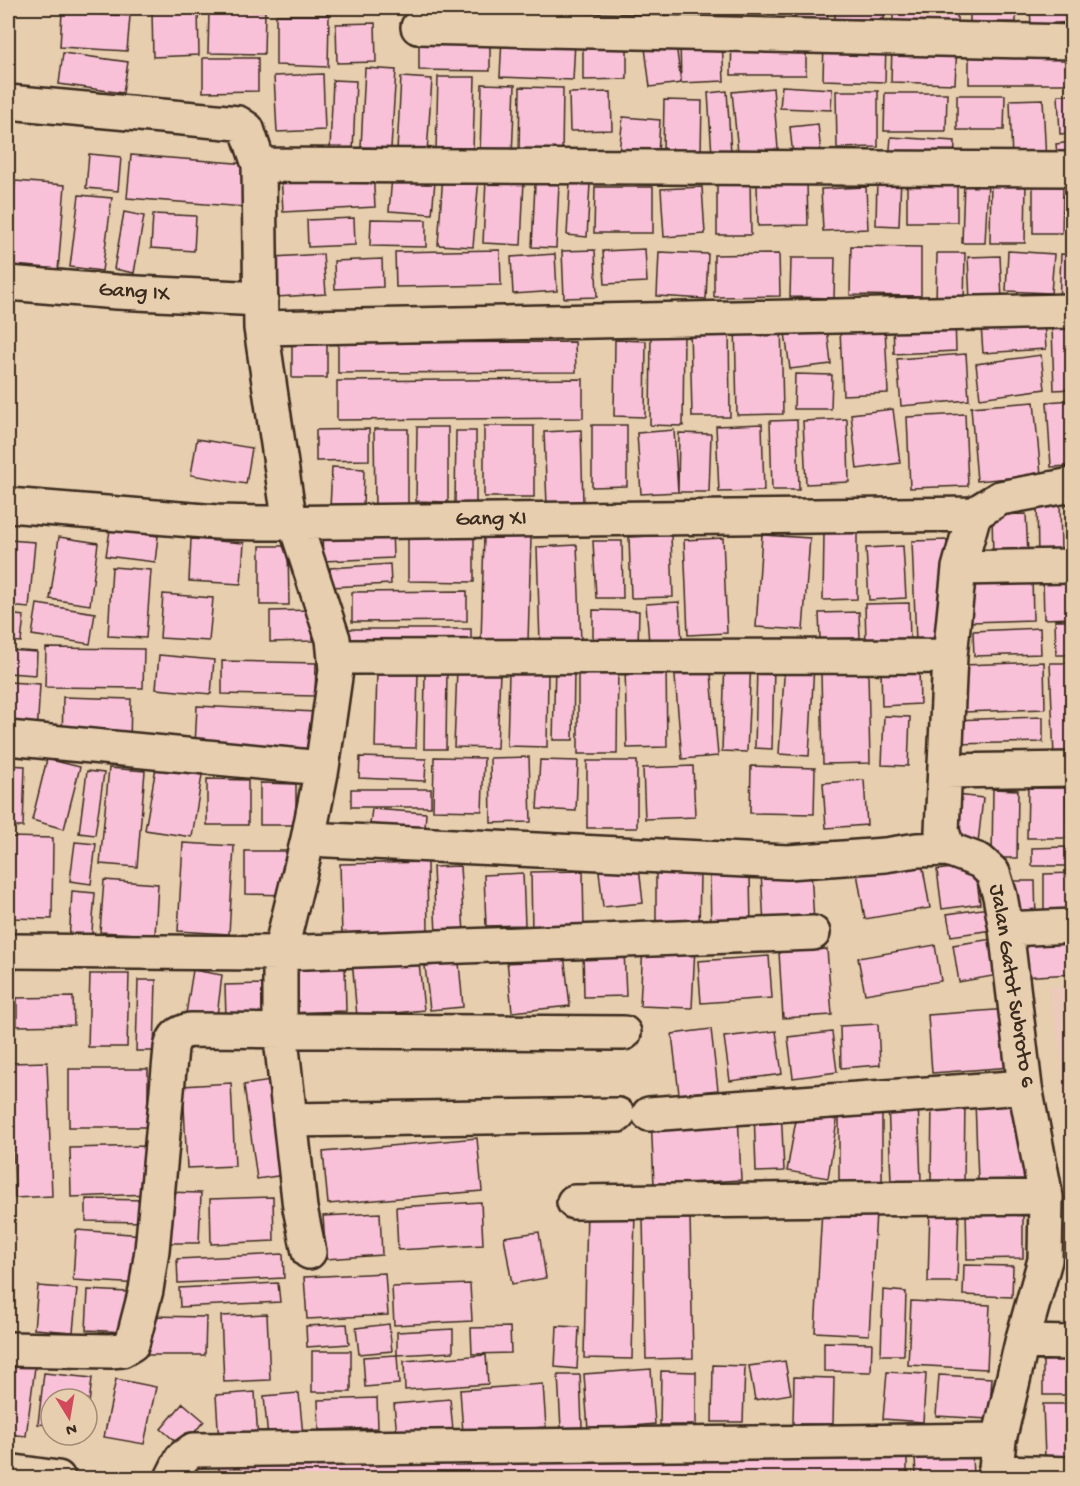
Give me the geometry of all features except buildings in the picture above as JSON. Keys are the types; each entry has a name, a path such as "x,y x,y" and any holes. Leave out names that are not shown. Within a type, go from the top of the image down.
{"street":[{"path":"418,27 1072,42"},
{"path":"8,102 238,123 247,129 259,165 261,314 284,490 289,514 295,523 333,639 336,657 322,768 308,839 280,953 280,1030 300,1208 309,1252"},
{"path":"259,165 1072,169"},
{"name":"Gang IX","path":"8,283 117,292 261,314 1072,311"},
{"path":"308,839 788,862 948,849 942,831 950,656 958,568 974,514 1000,498 1072,485"},
{"name":"Gang XI","path":"8,505 217,522 295,523 974,514"},
{"path":"958,568 1072,566"},
{"path":"336,657 950,656"},
{"path":"8,738 322,768"},
{"path":"945,771 1072,769"},
{"name":"Jalan Gatot Subroto 6","path":"948,849 980,861 993,873 1006,929 1025,1087 1055,1201 1045,1260 1022,1342 999,1440 995,1475"},
{"path":"1006,929 1072,926"},
{"path":"8,951 280,953 813,933"},
{"path":"8,1349 110,1351 122,1350 132,1344 146,1290 173,1040 179,1033 190,1030 280,1030 624,1033"},
{"path":"290,1120 633,1114 1025,1087"},
{"path":"574,1202 1055,1201"},
{"path":"1022,1342 1072,1343"},
{"path":"172,1479 182,1458 194,1450 999,1440"},
{"path":"8,1471 58,1479"},
{"path":"995,1475 1072,1474"}],"shaded area":[{"path":"1072,986 1072,1146 1065,1147 1061,1058 1049,987"}]}
